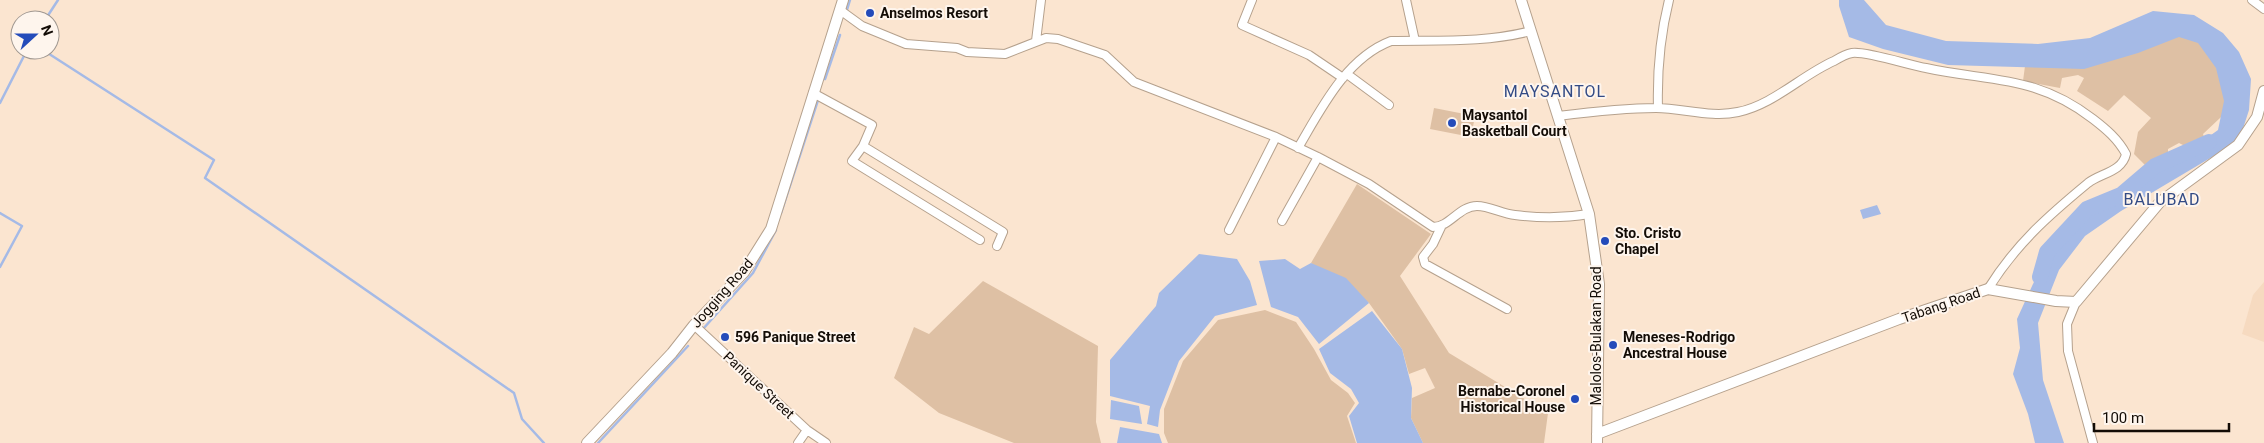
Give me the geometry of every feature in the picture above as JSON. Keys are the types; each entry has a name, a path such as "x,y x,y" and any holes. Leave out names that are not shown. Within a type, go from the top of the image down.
{"main road":[{"name":"Malolos-Bulakan Road","path":"1521,0 1589,214 1599,284 1597,438"},
{"name":"Jogging Road","path":"587,443 672,354 694,325 744,272 771,229 841,5"},
{"path":"2076,302 2160,202 2238,145 2257,117 2264,91"},
{"name":"Tabang Road","path":"1597,438 1899,319 1988,289 2056,301 2076,302"}],"street":[{"path":"1036,41 1041,0"},
{"path":"1252,0 1242,25 1308,55 1345,76 1389,105"},
{"path":"1406,0 1415,41"},
{"path":"1658,108 1657,70 1662,27 1669,0"},
{"path":"2252,0 2264,9"},
{"path":"841,5 862,26 906,44 948,47 967,52 1005,54 1046,38 1058,39 1105,55 1134,82 1276,137 1369,184 1432,227 1441,227"},
{"path":"1298,148 1323,104 1345,76 1379,46 1391,41 1473,41 1507,37 1531,31"},
{"path":"1558,116 1624,109 1658,108 1722,115 1739,112 1757,106 1818,68 1852,53 1928,69 2023,83 2057,95 2079,108 2105,128 2121,144 2126,154 2124,162 2119,167 2092,180 2044,219 2002,267 1988,289"},
{"path":"813,93 872,125 863,146 852,162 980,240"},
{"path":"1229,230 1276,137"},
{"path":"863,146 1003,232 997,246"},
{"path":"1282,222 1318,157"},
{"path":"1507,309 1425,264 1423,257 1433,244 1441,227 1464,210 1476,206 1513,215 1570,217 1589,214"},
{"path":"2076,302 2067,324 2068,351 2093,443"},
{"name":"Panique Street","path":"694,325 807,430 826,443"},
{"path":"798,443 807,430"}],"shaded area":[{"path":"2197,31 2236,103 2203,134 2205,140 2200,142 2197,139 2185,146 2179,143 2168,149 2168,156 2145,165 2134,154 2138,132 2151,118 2124,95 2108,111 2077,91 2084,78 2078,75 2062,78 2060,88 2023,81 2025,66"},
{"name":"Maysantol Basketball Court","path":"1434,108 1475,116 1471,137 1430,129"},
{"path":"1357,184 1431,234 1400,276 1449,353 1548,413 1544,443 1423,443 1411,418 1412,398 1435,388 1425,368 1409,374 1402,349 1369,303 1311,263"},
{"path":"983,281 1098,346 1096,422 1101,443 1014,443 939,413 894,378 914,327 929,334"},
{"path":"2264,282 2264,342 2242,334 2253,295"},
{"path":"1265,310 1296,322 1331,380 1348,393 1355,403 1347,416 1356,443 1168,443 1164,433 1164,409 1183,361 1218,320"}],"water":[{"path":"1839,0 1864,0 1886,25 1946,41 2038,44 2090,38 2153,11 2194,15 2223,33 2239,52 2251,79 2249,110 2239,141 2121,211 2085,236 2059,270 2038,323 2043,380 2064,443 2035,443 2028,414 2013,374 2020,348 2017,319 2055,236 2105,197 2172,163 2218,130 2224,101 2216,68 2198,43 2179,37 2138,53 2084,69 1948,65 1883,49 1849,37 1839,6"},
{"path":"1877,205 1881,214 1863,219 1860,210"},
{"path":"1199,254 1237,259 1250,281 1257,305 1215,316 1179,361 1160,410 1158,427 1147,424 1150,406 1110,396 1110,360 1156,306 1159,293"},
{"path":"1285,259 1300,269 1311,263 1346,278 1369,303 1319,344 1298,317 1271,307 1259,261"},
{"path":"1372,311 1402,349 1412,388 1411,418 1423,443 1357,443 1349,416 1359,403 1351,389 1330,373 1319,349"},
{"path":"1111,400 1139,406 1142,424 1110,419"},
{"path":"1120,427 1159,434 1162,443 1117,443"}],"waterway":[{"path":"52,10 58,0"},
{"path":"846,13 850,0"},
{"path":"825,79 840,35"},
{"path":"0,103 22,60"},
{"path":"59,60 214,160 205,178 514,393 522,419 544,443"},
{"path":"781,213 819,97"},
{"path":"2040,277 2047,252 2087,209 2121,195 2155,166 2209,142"},
{"path":"0,213 22,226 0,267"},
{"path":"703,329 753,273 776,230"},
{"path":"598,443 688,346"}],"place":[{"name":"Anselmos Resort","path":"870,13"},
{"name":"Maysantol Basketball Court","path":"1452,123"},
{"name":"Sto. Cristo Chapel","path":"1605,241"},
{"name":"596 Panique Street","path":"725,337"},
{"name":"Meneses-Rodrigo Ancestral House","path":"1613,345"},
{"name":"Bernabe-Coronel Historical House","path":"1575,399"}],"district":[{"name":"MAYSANTOL","path":"1555,91"},
{"name":"BALUBAD","path":"2162,199"}]}
